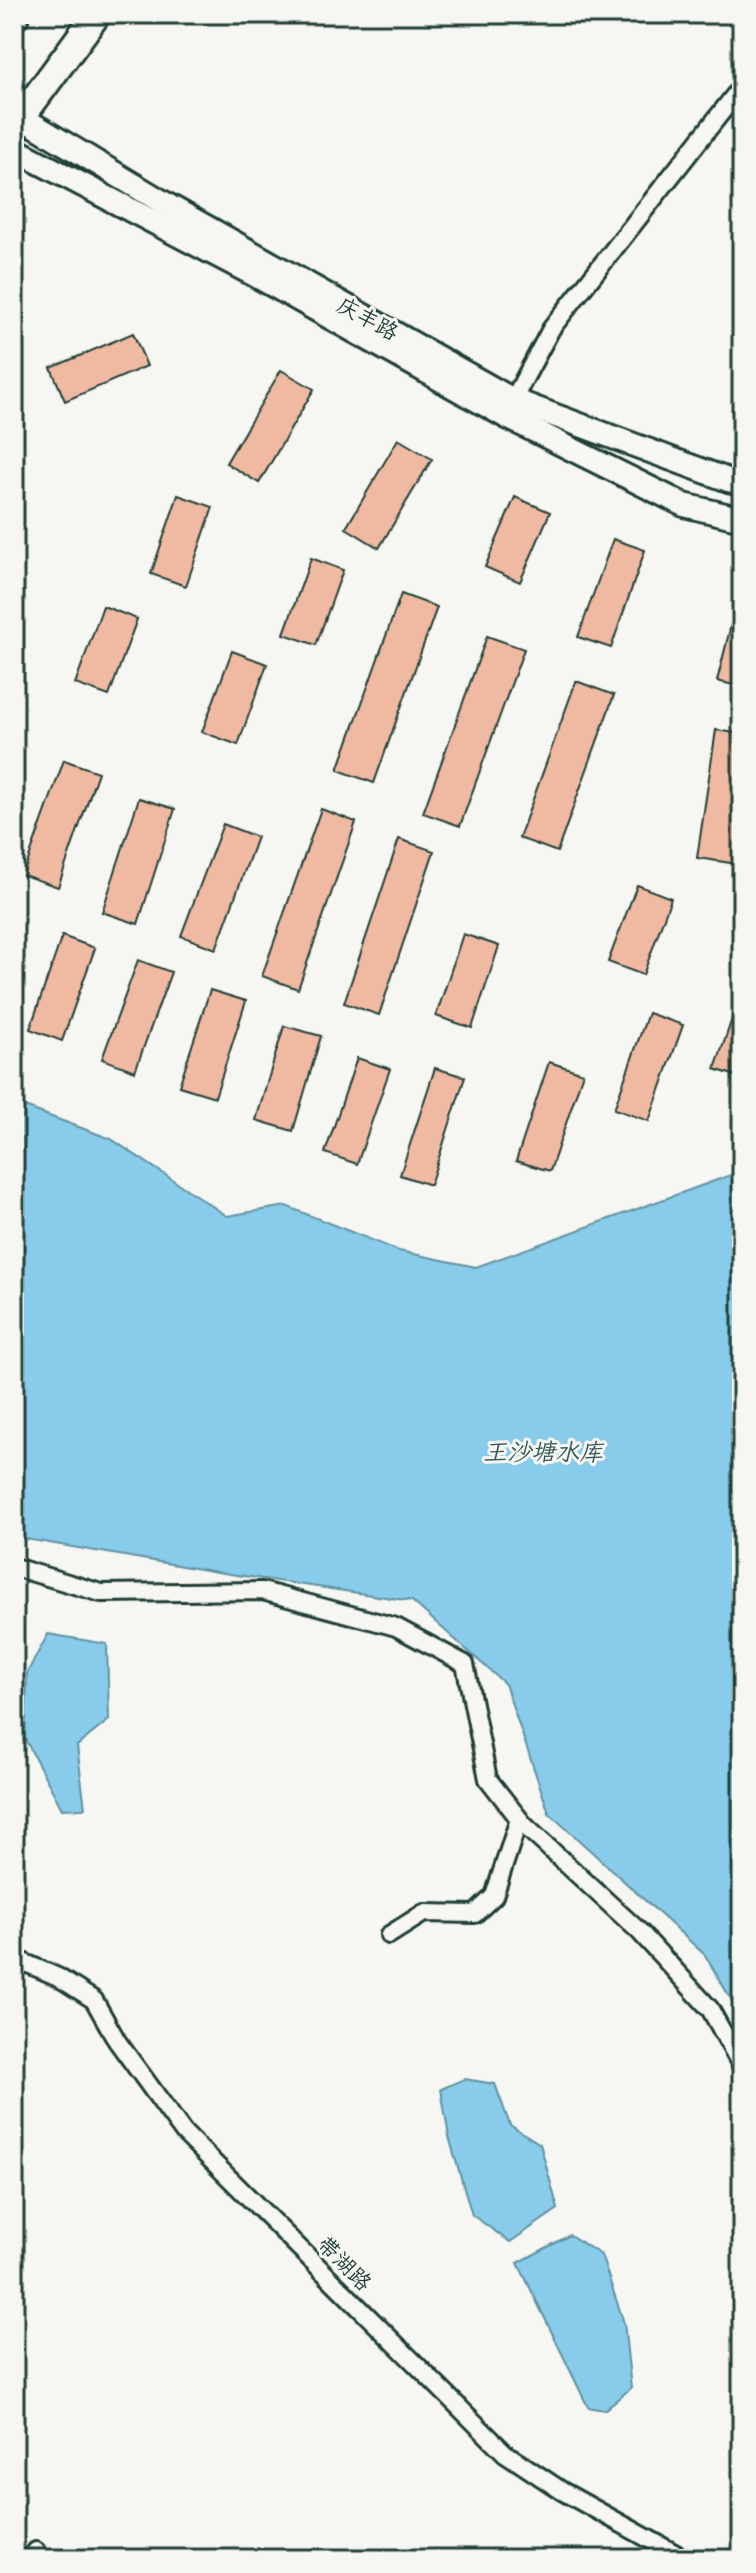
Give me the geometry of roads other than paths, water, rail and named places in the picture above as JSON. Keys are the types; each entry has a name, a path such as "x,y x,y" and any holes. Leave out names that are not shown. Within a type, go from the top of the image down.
{"highway":[{"path":"16,121 97,14"}],"main road":[{"name":"庆丰路","path":"16,121 513,400 742,483"},
{"path":"14,149 253,274 507,417 684,505 742,519"}],"street":[{"path":"513,400 551,329 742,86"},
{"path":"14,1567 101,1593 262,1591 396,1627 465,1664 488,1779 519,1819 640,1932 710,2009 742,2067"},
{"path":"389,1935 424,1913 475,1914 494,1896 519,1819"},
{"name":"带湖路","path":"14,1958 58,1977 94,2000 117,2041 184,2133 505,2453 562,2491 685,2559"}],"water":[{"name":"王沙塘水库","path":"14,1103 111,1139 227,1216 286,1206 399,1251 476,1267 742,1171 742,2018 705,1955 549,1813 505,1684 412,1601 14,1537"},
{"path":"48,1634 107,1644 109,1720 77,1746 85,1808 62,1809 25,1739 27,1673"},
{"path":"464,2079 495,2084 510,2125 540,2144 558,2209 510,2242 472,2215 449,2137 441,2089"},
{"path":"570,2235 601,2255 624,2323 631,2388 604,2410 588,2407 518,2263"}]}
